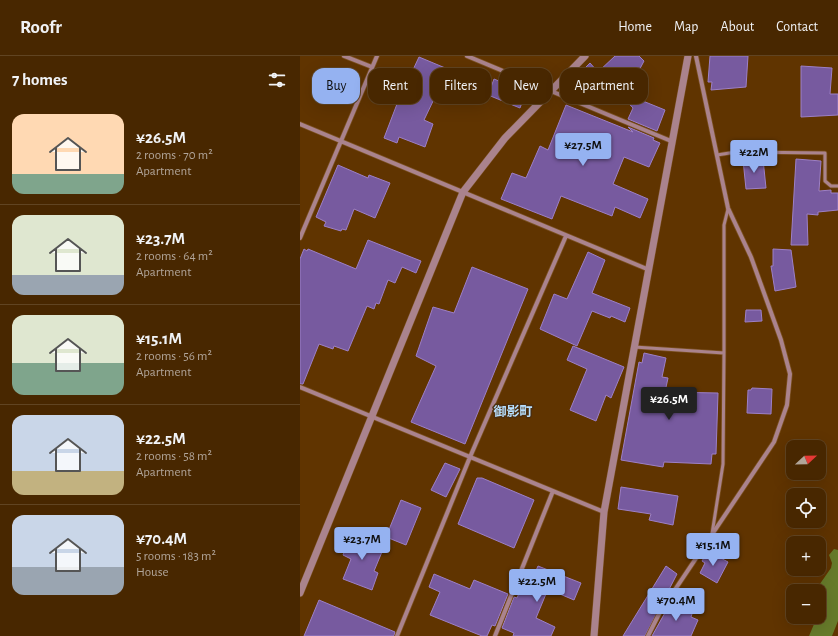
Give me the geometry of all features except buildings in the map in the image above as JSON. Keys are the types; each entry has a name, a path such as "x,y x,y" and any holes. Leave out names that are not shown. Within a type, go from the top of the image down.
{"street":[{"path":"344,56 372,67"},
{"path":"300,238 377,56"},
{"path":"467,56 499,69"},
{"path":"585,56 552,91 671,141"},
{"path":"594,636 604,512 647,269 688,56"},
{"path":"648,636 660,612 774,442 787,405 790,374 782,340 754,263 728,208 696,56"},
{"path":"300,593 370,416 463,192 504,138 539,104"},
{"path":"300,124 647,269"},
{"path":"397,636 470,457 566,236"},
{"path":"300,387 604,512"},
{"path":"495,636 552,491"}],"lane":[{"path":"717,155 736,152 825,153 825,181 831,186 838,186"},
{"path":"711,536 723,464 724,225 728,208"},
{"path":"633,347 724,352"}],"shaded area":[{"path":"834,549 838,550 838,621 832,636 809,636 814,624 826,624 826,584 820,584 831,568 832,563 829,555"}],"district":[{"name":"御影町","path":"513,411"}]}
